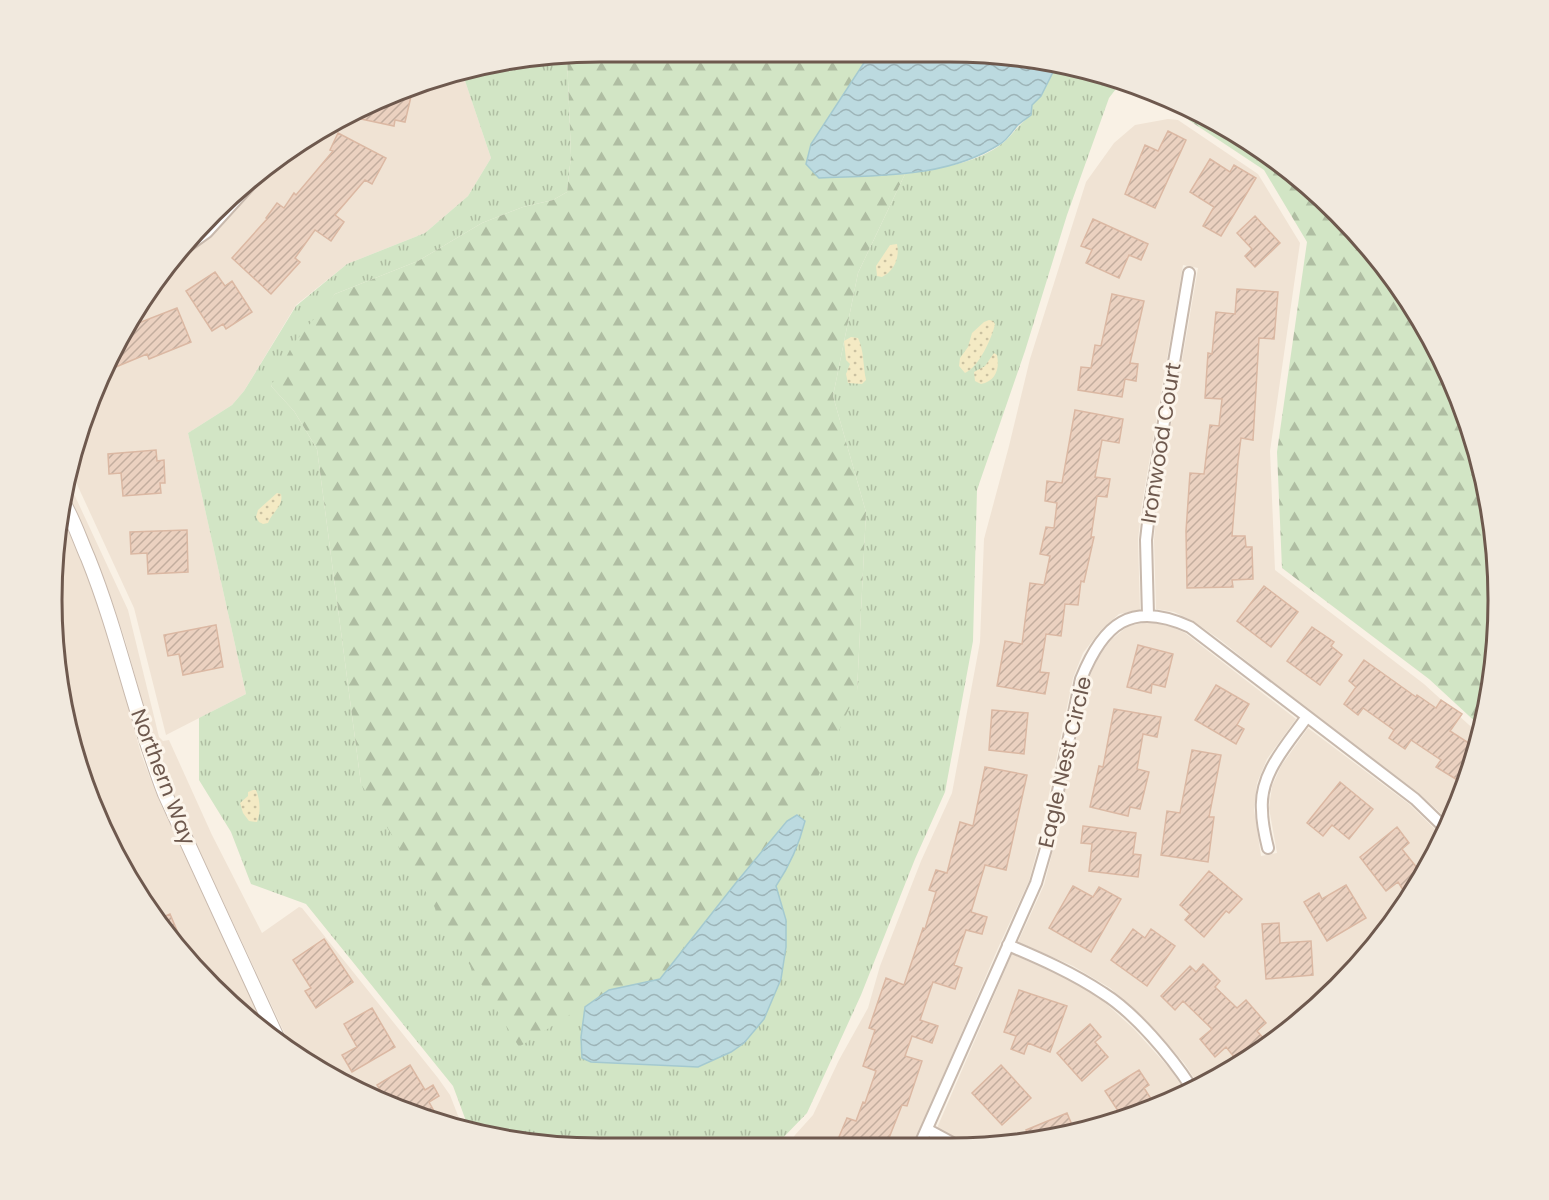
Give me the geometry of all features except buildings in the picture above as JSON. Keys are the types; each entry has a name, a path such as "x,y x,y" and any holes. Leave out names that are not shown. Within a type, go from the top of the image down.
{"street":[{"name":"Ironwood Court","path":"1148,615 1146,540 1150,505 1189,273"},
{"name":"Northern Way","path":"69,515 98,583 118,642 149,753 165,794 272,1027"},
{"name":"Eagle Nest Circle","path":"923,1138 1036,883 1047,845 1081,679 1090,655 1106,634 1125,619 1148,615 1171,618 1190,627 1306,718 1415,799 1439,822"},
{"path":"1268,848 1261,808 1265,784 1274,763 1306,718"},
{"path":"1008,945 1069,972 1106,994 1140,1024 1178,1066 1188,1083"},
{"path":"928,1130 943,1138"}],"shaded area":[{"path":"464,79 491,158 468,196 425,233 347,264 296,305 244,391 232,405 188,433 246,694 166,735 134,608 75,481 102,394 117,362 152,301 195,245 219,219 245,195 301,152 362,117 394,102"},
{"path":"1168,119 1178,120 1258,174 1300,243 1270,451 1275,570 1424,684 1472,727 1459,773 1443,815 1420,794 1219,639 1193,621 1174,612 1156,609 1154,540 1157,506 1198,268 1183,265 1142,504 1138,540 1140,610 1119,614 1100,631 1083,653 1073,678 1029,881 921,1127 915,1138 793,1138 813,1115 839,1060 868,1008 880,966 921,861 952,793 980,642 984,539 1030,359 1086,182 1114,143 1135,125"},
{"path":"73,492 128,610 159,737 163,741 169,740 212,835 262,933 299,907 302,908 438,1078 450,1095 460,1120 394,1098 362,1083 286,1037 172,792 156,751 125,640 105,581 71,501"},
{"path":"67,527 91,585 111,644 141,754 157,796 260,1017 219,981 173,928 134,869 102,806 80,739 66,670 62,600"},
{"path":"1148,622 1168,625 1185,633 1296,719 1267,759 1257,783 1254,809 1261,856 1277,853 1269,808 1272,786 1281,766 1308,728 1409,804 1436,830 1397,899 1354,955 1330,981 1304,1005 1248,1048 1195,1079 1184,1063 1145,1019 1110,988 1073,966 1018,942 1044,885 1088,681 1097,658 1112,639 1128,626"},
{"path":"1012,954 1066,978 1101,999 1134,1029 1171,1070 1181,1086 1122,1110 1054,1128 1019,1134 956,1138 937,1128"}],"green space":[{"path":"867,62 819,178 905,174 858,273 833,396 866,512 857,691 811,792 660,979 609,990 519,1047 361,784 317,449 294,411 271,386 293,344 335,294 418,261 482,223 523,207 553,200 567,192 571,156 567,63"},
{"path":"567,63 571,156 567,192 553,200 523,207 482,223 418,261 335,294 271,386 294,411 317,449 361,784 857,691 866,512 833,396 858,273 905,174 970,160 994,149 1031,115 1032,105 1041,96 1053,72 1116,88 1109,98 1067,215 1025,351 977,490 973,641 945,792 915,859 861,995 807,1113 783,1138 565,1137 530,1134 466,1121 453,1086 306,904 251,884 231,832 199,780 199,718 246,694 188,433 232,405 244,391 296,306 347,264 425,233 468,196 491,158 464,79 530,66"},
{"path":"1182,115 1248,152 1304,195 1330,219 1354,245 1397,301 1432,362 1459,427 1477,495 1483,530 1488,600 1483,670 1473,720 1429,679 1282,568 1277,452 1307,242 1264,170"}],"sand":[{"path":"897,244 898,254 893,268 882,277 877,276 876,266 890,245"},
{"path":"989,320 995,324 988,344 980,359 965,373 959,366 960,358 968,347 972,333"},
{"path":"851,337 858,338 861,348 866,380 862,384 848,383 846,374 850,364 846,360 844,341"},
{"path":"994,353 998,360 997,370 993,377 986,383 981,384 975,381 974,372 985,366"},
{"path":"277,493 281,494 279,506 268,523 259,522 256,517 258,510"},
{"path":"256,790 259,802 257,822 249,821 240,803 248,796 248,792"}],"water":[{"path":"864,62 984,63 1053,72 1041,96 1032,105 1031,115 1002,142 980,155 958,163 912,173 819,178 806,164 811,144"},
{"path":"797,815 805,821 803,830 794,855 776,886 786,920 786,947 781,979 764,1019 744,1043 731,1052 698,1067 591,1062 582,1058 581,1037 585,1007 609,990 660,979 787,821"}]}
